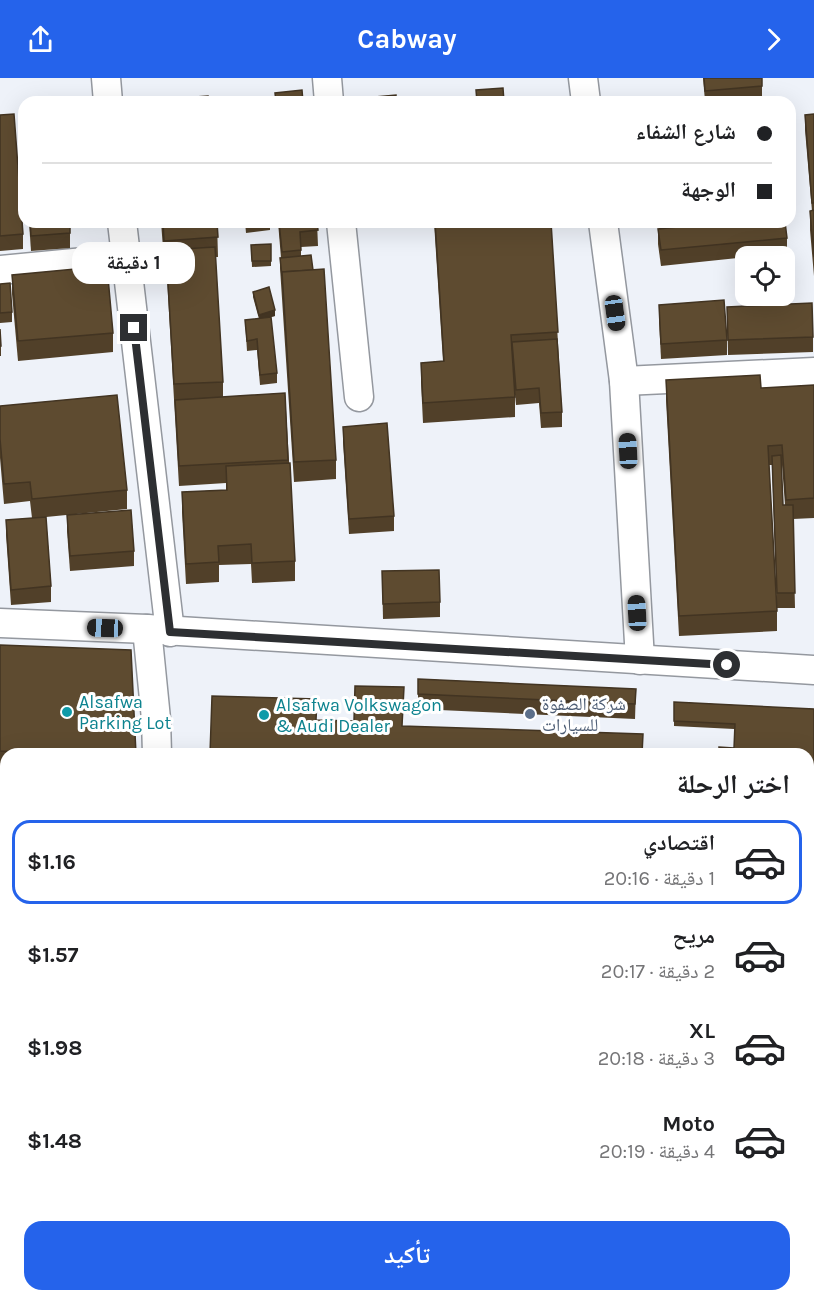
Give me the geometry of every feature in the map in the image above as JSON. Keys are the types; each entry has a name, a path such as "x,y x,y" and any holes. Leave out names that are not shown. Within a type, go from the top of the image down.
{"street":[{"path":"106,78 108,96"},
{"path":"327,78 328,96"},
{"path":"583,78 585,96"},
{"path":"123,228 158,631 157,748"},
{"path":"342,228 359,397"},
{"path":"604,228 624,381 640,660"},
{"path":"0,270 126,258"},
{"path":"624,381 814,372"},
{"path":"0,623 814,670"}],"building":[{"path":"704,78 762,78 762,86 705,91"},
{"path":"503,88 504,96 476,96 476,90"},
{"path":"302,90 302,96 275,96 275,93"},
{"path":"14,114 18,167 18,228 23,228 23,234 0,236 0,115"},
{"path":"814,114 814,203 812,203 805,115"},
{"path":"814,210 814,257 810,211"},
{"path":"30,228 70,228 70,233 31,236"},
{"path":"163,228 217,228 218,237 164,241"},
{"path":"280,228 318,228 318,230 300,232 301,250 282,252"},
{"path":"435,228 551,228 558,332 511,335 515,397 423,403 421,363 444,361"},
{"path":"786,228 787,238 661,250 658,229"},
{"path":"271,244 271,261 252,261 251,245"},
{"path":"215,247 223,382 174,384 166,250"},
{"path":"311,255 313,270 282,272 282,276 280,258"},
{"path":"107,266 113,333 18,341 12,275"},
{"path":"324,269 336,460 294,462 282,272"},
{"path":"10,283 12,312 0,313 0,284"},
{"path":"269,287 275,310 259,315 253,292"},
{"path":"724,300 727,340 661,344 659,305"},
{"path":"812,303 813,337 728,340 727,307 795,306 795,304"},
{"path":"271,317 277,373 260,375 257,339 247,341 245,320"},
{"path":"557,339 562,412 541,413 539,388 516,390 512,342"},
{"path":"760,375 761,388 814,385 814,498 786,500 782,445 768,446 777,611 679,616 666,380"},
{"path":"285,393 288,460 179,466 175,400"},
{"path":"117,395 127,490 32,499 30,482 4,484 0,406"},
{"path":"387,423 394,516 349,519 343,427"},
{"path":"781,455 783,505 793,505 795,593 777,593 772,456"},
{"path":"290,463 295,561 252,563 251,544 218,546 219,562 186,564 182,492 227,490 226,466"},
{"path":"131,510 134,551 70,556 67,515"},
{"path":"46,517 51,586 11,590 6,520"},
{"path":"439,570 440,602 383,604 382,571"},
{"name":"Alsafwa Parking Lot","path":"0,645 131,650 136,748 0,748"},
{"path":"418,679 636,689 635,704 418,694"},
{"name":"Alsafwa Volkswagon & Audi Dealer","path":"355,686 404,687 402,726 643,734 642,748 210,748 212,696 317,699 316,720 354,721"},
{"path":"674,702 814,709 814,748 734,748 735,724 674,721"}],"place":[{"name":"Alsafwa Parking Lot","path":"67,712"},
{"name":"شركة الصفوة للسيارات","path":"530,714"},
{"name":"Alsafwa Volkswagon & Audi Dealer","path":"264,715"}],"route":[{"path":"134,328 170,632 727,665"}]}
